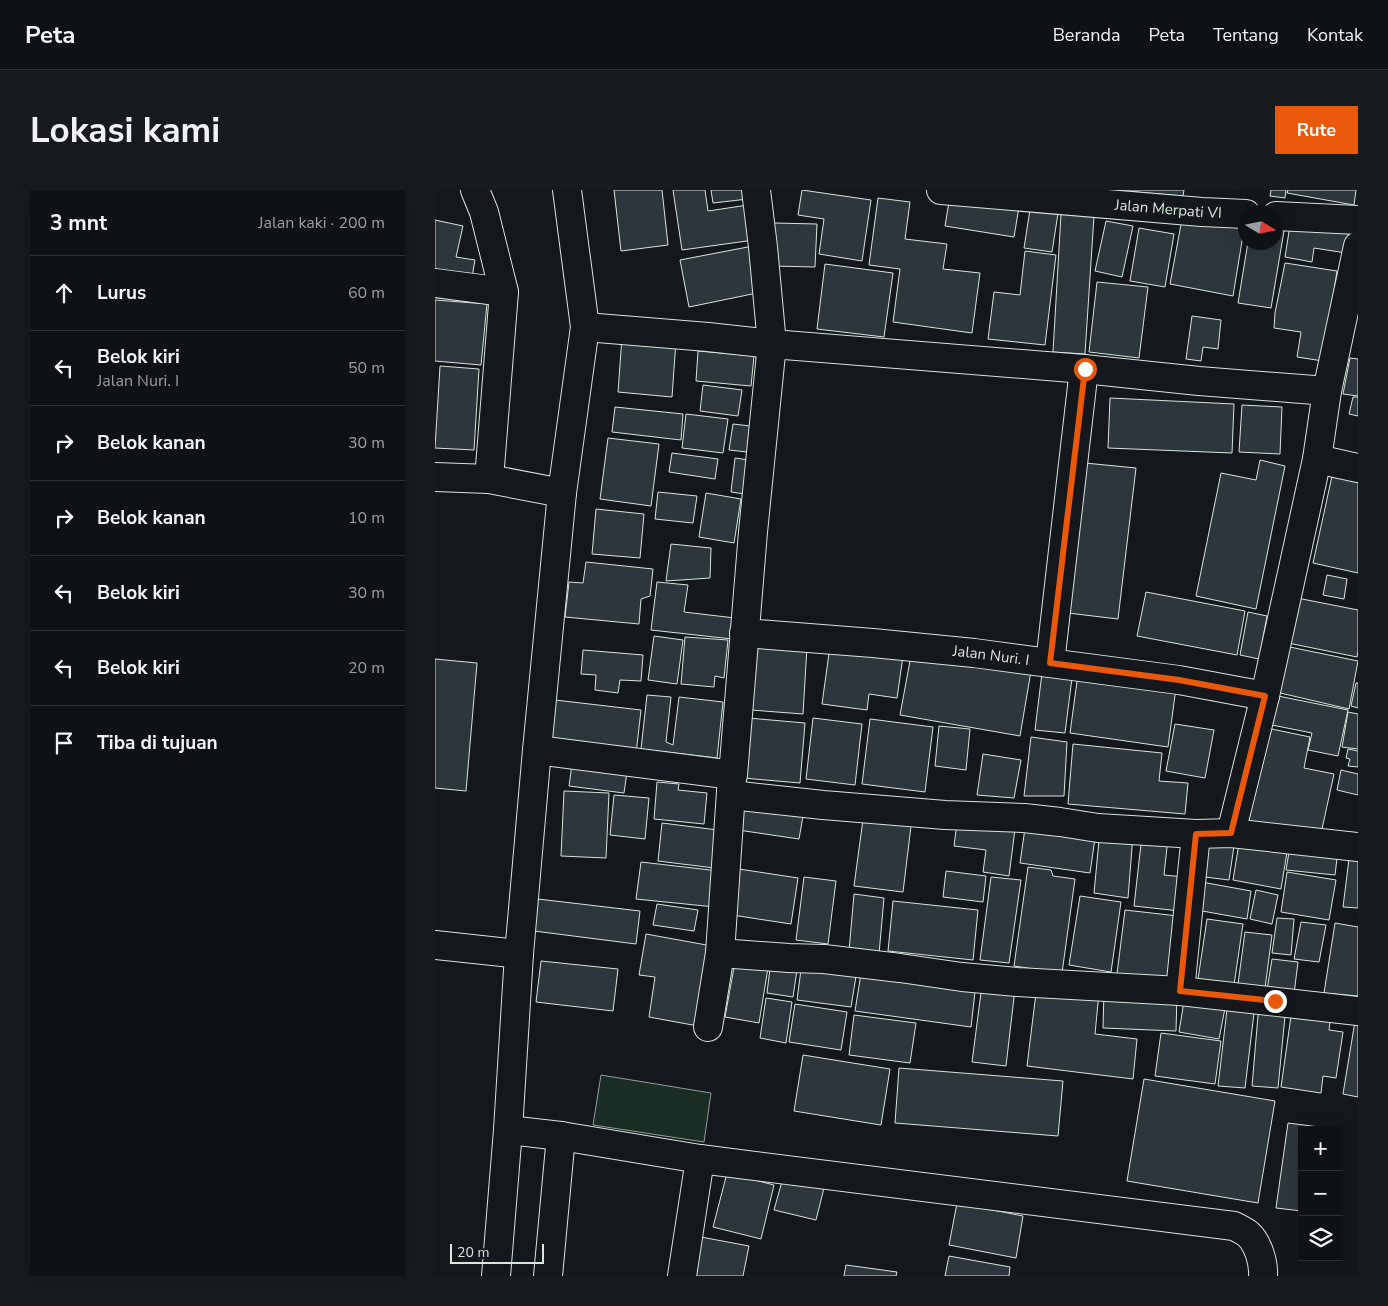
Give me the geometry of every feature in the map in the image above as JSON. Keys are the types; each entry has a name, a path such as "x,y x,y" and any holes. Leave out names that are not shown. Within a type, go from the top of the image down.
{"street":[{"path":"475,190 484,212 503,292 489,479"},
{"path":"496,1276 508,1130 519,954 537,750 562,493 585,328 567,190"},
{"path":"708,1027 720,953 744,633 772,344 756,190"},
{"name":"Jalan Merpati VI","path":"941,190 1203,201 1238,212"},
{"path":"1283,216 1358,220"},
{"path":"1231,833 1265,696 1317,459 1327,391 1358,246"},
{"path":"435,283 503,292"},
{"path":"585,328 1327,391"},
{"path":"1050,663 1085,369"},
{"path":"1317,459 1358,468"},
{"path":"435,477 489,479 562,493"},
{"name":"Jalan Nuri. I","path":"744,633 974,653 1179,680 1265,696"},
{"path":"537,750 732,785 823,804 927,813 1024,818 1098,828 1196,834 1231,833 1358,847"},
{"path":"1180,991 1196,834"},
{"path":"435,945 519,954"},
{"path":"720,953 824,959 1017,982 1180,991 1358,1011"},
{"path":"508,1130 561,1136 700,1159 1234,1226 1248,1234 1257,1247 1263,1276"},
{"path":"548,1276 561,1136"},
{"path":"682,1276 700,1159"}],"green space":[{"path":"601,1075 711,1093 704,1142 593,1125"}],"building":[{"path":"614,190 662,190 668,245 621,251"},
{"path":"673,190 705,190 708,211 748,205 754,240 682,250"},
{"path":"711,190 747,190 748,199 713,203"},
{"path":"802,190 871,200 862,261 819,254 824,219 798,215"},
{"path":"1114,190 1184,190 1183,196"},
{"path":"1271,190 1286,190 1285,198 1270,196"},
{"path":"1288,190 1356,190 1354,205 1287,193"},
{"path":"950,196 1019,207 1014,237 945,226"},
{"path":"878,198 910,202 905,239 947,244 943,269 980,273 972,333 893,322 900,269 869,265"},
{"path":"1031,203 1059,207 1052,252 1024,248"},
{"path":"1061,214 1094,216 1085,354 1053,352"},
{"path":"1182,219 1238,228 1238,250 1241,250 1233,296 1170,284"},
{"path":"1291,219 1350,227 1346,253 1314,248 1312,262 1285,257"},
{"path":"435,220 463,226 456,257 475,260 471,283 435,276"},
{"path":"1106,221 1133,226 1122,277 1095,271"},
{"path":"774,223 817,224 815,267 773,266"},
{"path":"1139,228 1174,234 1165,287 1130,281"},
{"path":"753,246 762,292 689,307 680,260"},
{"path":"1247,250 1281,250 1271,308 1238,303"},
{"path":"1025,251 1056,255 1045,345 988,339 994,292 1020,295"},
{"path":"1285,263 1337,271 1323,361 1297,357 1301,332 1274,328 1275,313"},
{"path":"825,264 893,273 884,337 817,329"},
{"path":"1097,282 1148,287 1139,358 1089,352"},
{"path":"435,300 487,304 481,365 435,361"},
{"path":"1192,316 1221,320 1218,349 1203,347 1201,361 1186,359"},
{"path":"622,337 676,341 672,397 618,392"},
{"path":"698,351 754,356 751,386 696,381"},
{"path":"1350,358 1358,359 1358,396 1343,394"},
{"path":"440,366 479,369 474,450 435,448"},
{"path":"703,385 742,390 738,416 700,411"},
{"path":"1353,397 1358,397 1358,416 1349,414"},
{"path":"1110,398 1234,404 1232,453 1108,448"},
{"path":"1242,405 1282,407 1280,454 1239,452"},
{"path":"615,407 683,414 681,440 612,432"},
{"path":"686,414 728,419 723,453 682,448"},
{"path":"733,424 759,427 756,453 729,450"},
{"path":"608,438 659,444 651,506 600,499"},
{"path":"672,453 718,459 715,479 669,472"},
{"path":"735,458 749,460 745,494 731,492"},
{"path":"1260,460 1285,466 1256,609 1196,596 1221,473 1256,480"},
{"path":"1085,463 1136,468 1118,619 1068,613"},
{"path":"1334,467 1358,472 1358,573 1313,563"},
{"path":"658,492 697,496 693,523 655,519"},
{"path":"706,493 741,499 734,543 699,537"},
{"path":"596,509 644,514 640,558 592,554"},
{"path":"671,544 711,548 710,578 666,581"},
{"path":"586,562 653,569 650,596 641,599 639,624 565,617 569,582 583,583"},
{"path":"1327,575 1347,579 1344,599 1323,595"},
{"path":"657,582 688,585 684,612 735,618 732,639 651,630"},
{"path":"1146,592 1245,611 1237,655 1137,636"},
{"path":"1297,598 1358,610 1357,657 1288,643"},
{"path":"1248,612 1267,616 1259,659 1240,655"},
{"path":"654,636 683,640 677,684 648,680"},
{"path":"685,637 728,640 724,678 715,676 714,687 681,684"},
{"path":"755,644 807,647 803,714 751,710"},
{"path":"830,646 903,656 897,698 869,694 867,710 822,704"},
{"path":"1285,646 1358,661 1349,709 1276,692"},
{"path":"583,650 643,655 641,681 620,680 618,693 595,690 596,675 581,674"},
{"path":"912,650 1031,671 1020,736 900,715"},
{"path":"435,659 477,663 466,791 435,788"},
{"path":"1042,673 1072,678 1065,733 1035,730"},
{"path":"1078,674 1176,688 1168,747 1070,733"},
{"path":"1356,683 1358,683 1358,708 1351,706"},
{"path":"647,695 671,697 666,742 673,745 679,697 723,702 717,758 641,749"},
{"path":"1278,696 1348,710 1338,756 1308,750 1312,733 1272,725"},
{"path":"555,700 641,710 636,754 550,745"},
{"path":"1348,712 1358,714 1358,749 1342,747"},
{"path":"748,718 805,723 800,783 743,778"},
{"path":"813,718 862,724 855,785 806,779"},
{"path":"870,719 933,727 925,792 862,784"},
{"path":"1175,724 1214,730 1205,778 1166,771"},
{"path":"939,726 970,729 966,770 935,766"},
{"path":"1262,727 1310,737 1304,768 1334,774 1320,838 1243,822"},
{"path":"1031,737 1067,742 1064,796 1024,796"},
{"path":"1073,744 1162,753 1159,781 1188,783 1185,814 1068,804"},
{"path":"1348,749 1358,751 1358,767 1348,766 1350,759 1346,758"},
{"path":"983,754 1021,760 1014,798 977,795"},
{"path":"572,764 627,772 624,793 569,786"},
{"path":"1341,770 1358,774 1358,795 1337,790"},
{"path":"657,782 679,784 678,790 707,793 704,824 654,819"},
{"path":"564,791 609,793 606,858 561,856"},
{"path":"614,795 649,798 645,839 610,835"},
{"path":"741,802 804,810 799,839 738,830"},
{"path":"864,812 912,818 903,892 854,886"},
{"path":"1026,821 1096,831 1090,873 1020,863"},
{"path":"957,822 1015,829 1009,876 983,872 986,850 954,846"},
{"path":"662,823 718,830 714,868 658,861"},
{"path":"1100,830 1133,835 1128,898 1094,893"},
{"path":"1142,835 1168,838 1164,875 1184,877 1180,911 1134,906"},
{"path":"1240,837 1288,846 1281,889 1233,880"},
{"path":"1202,842 1234,846 1229,880 1197,876"},
{"path":"1290,846 1338,850 1335,875 1286,870"},
{"path":"1349,859 1358,861 1358,908 1343,907"},
{"path":"641,862 719,871 715,907 636,899"},
{"path":"1028,867 1051,870 1053,876 1075,879 1062,973 1014,966"},
{"path":"739,869 798,878 791,924 732,915"},
{"path":"946,871 986,876 983,902 943,897"},
{"path":"1287,872 1336,880 1329,920 1281,912"},
{"path":"804,877 836,881 828,944 796,940"},
{"path":"991,877 1021,880 1009,963 980,960"},
{"path":"1196,881 1251,891 1247,919 1191,909"},
{"path":"1256,890 1278,895 1272,924 1250,919"},
{"path":"854,894 884,898 879,954 849,951"},
{"path":"1080,896 1121,902 1111,972 1069,965"},
{"path":"538,899 640,911 636,944 534,931"},
{"path":"893,901 978,910 973,960 888,951"},
{"path":"657,904 698,910 694,931 653,925"},
{"path":"1125,910 1178,916 1171,980 1117,974"},
{"path":"1277,918 1294,919 1291,955 1272,953"},
{"path":"1207,919 1243,924 1234,985 1198,979"},
{"path":"1301,922 1326,925 1319,962 1294,959"},
{"path":"1335,923 1358,927 1358,996 1324,993"},
{"path":"1245,932 1272,935 1265,988 1238,984"},
{"path":"646,934 712,946 698,1026 649,1017 655,977 639,975"},
{"path":"1272,959 1298,962 1294,994 1267,990"},
{"path":"771,960 798,963 793,997 767,993"},
{"path":"541,961 618,969 613,1011 536,1002"},
{"path":"735,962 768,968 759,1023 725,1017"},
{"path":"802,962 857,970 851,1007 797,1000"},
{"path":"862,967 976,983 971,1027 855,1011"},
{"path":"982,985 1015,989 1006,1066 972,1062"},
{"path":"1037,985 1099,993 1095,1034 1137,1039 1133,1079 1027,1066"},
{"path":"1104,992 1177,995 1176,1031 1103,1028"},
{"path":"1185,995 1226,1003 1219,1039 1179,1032"},
{"path":"766,998 792,1002 786,1043 760,1038"},
{"path":"1228,1001 1255,1005 1245,1088 1218,1086"},
{"path":"795,1004 847,1012 841,1050 789,1042"},
{"path":"1259,1004 1286,1006 1278,1088 1252,1086"},
{"path":"1292,1009 1331,1014 1329,1030 1343,1032 1336,1078 1323,1076 1321,1093 1281,1087"},
{"path":"854,1015 916,1023 910,1063 849,1055"},
{"path":"1356,1015 1358,1015 1358,1097 1343,1094"},
{"path":"1161,1033 1221,1041 1215,1084 1155,1076"},
{"path":"803,1055 890,1069 881,1125 794,1111"},
{"path":"899,1068 1063,1081 1058,1136 895,1123"},
{"path":"1144,1079 1275,1101 1258,1203 1127,1181"},
{"path":"1288,1123 1312,1126 1298,1126 1298,1211 1276,1208"},
{"path":"727,1173 774,1185 761,1239 713,1227"},
{"path":"784,1174 825,1184 816,1220 774,1210"},
{"path":"957,1203 1023,1216 1016,1258 949,1245"},
{"path":"701,1237 749,1246 743,1276 694,1276"},
{"path":"949,1256 1010,1267 1009,1276 945,1276"},
{"path":"846,1265 897,1272 896,1276 844,1276"}],"route":[{"path":"1085,369 1050,663 1179,680 1265,696 1231,833 1196,834 1180,991 1275,1001"}]}
